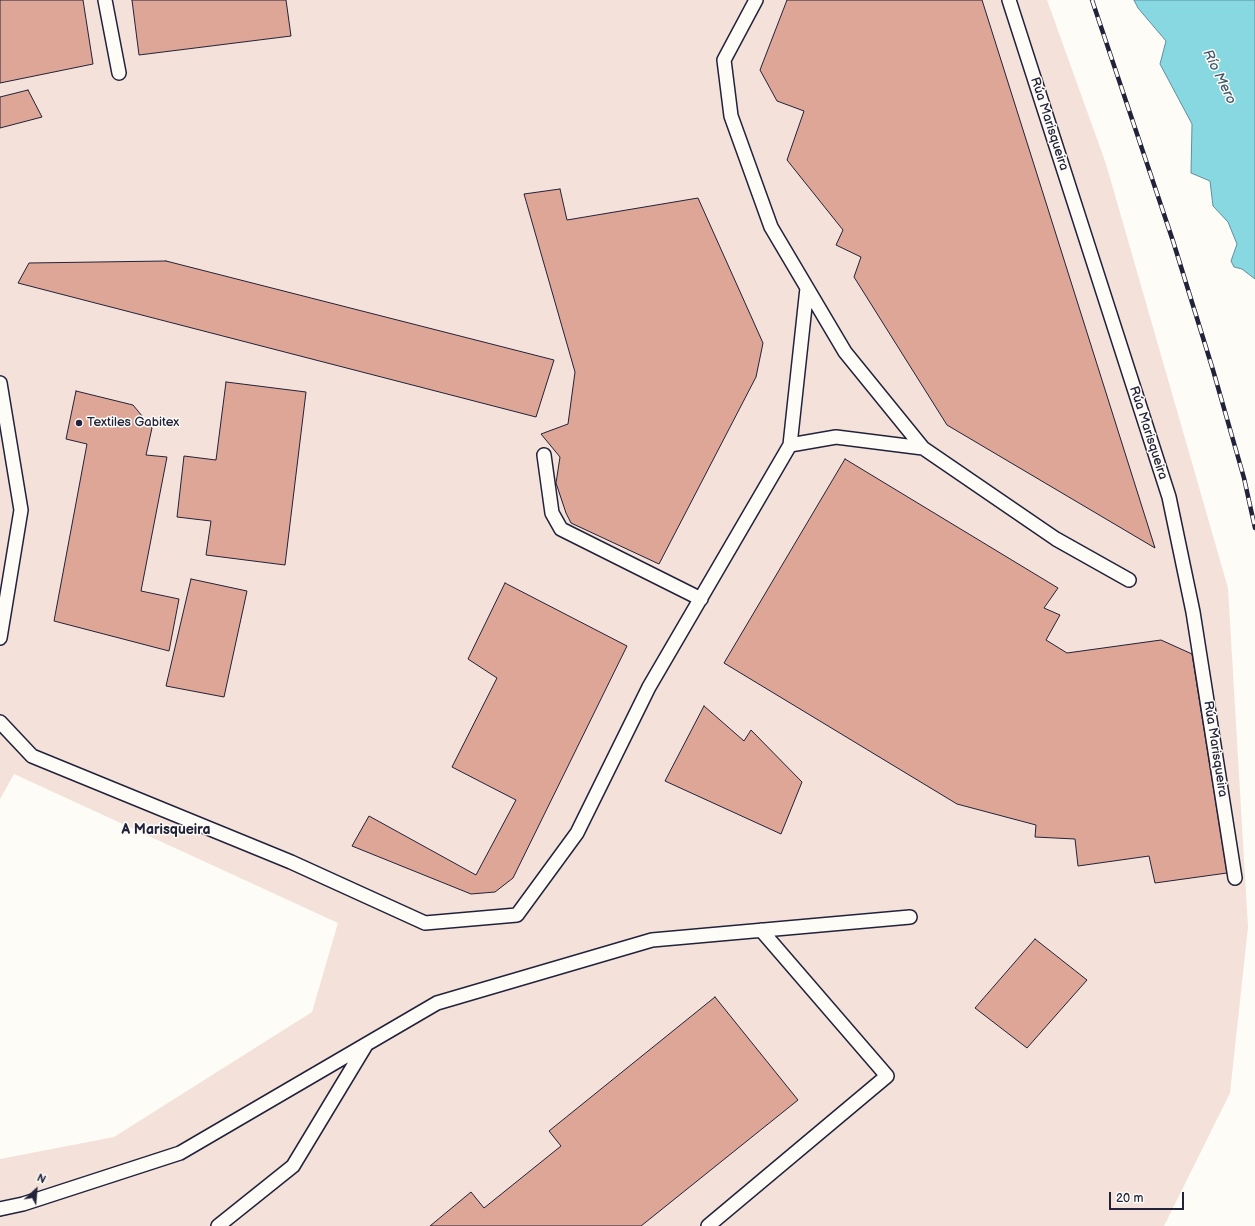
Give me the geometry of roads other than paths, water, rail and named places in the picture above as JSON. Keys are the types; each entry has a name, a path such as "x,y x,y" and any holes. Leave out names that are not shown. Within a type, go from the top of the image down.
{"lane":[{"path":"105,0 120,73"},
{"path":"756,0 724,60 731,116 771,227 845,352 923,448 1056,540 1128,580"},
{"name":"Rúa Marisqueira","path":"1009,0 1169,497 1193,612 1236,878"},
{"path":"0,722 32,756 291,862 425,923 517,915 577,833 648,687 790,445 807,288"},
{"path":"0,383 21,510 4,592 0,638"},
{"path":"790,445 836,437 923,448"},
{"path":"544,455 552,513 561,529 700,599"},
{"path":"0,1210 180,1153 437,1003 652,940 910,917"},
{"path":"708,1226 887,1076 761,930"},
{"path":"218,1226 293,1166 367,1044"}],"water":[{"name":"Río Mero","path":"1134,0 1255,0 1255,279 1242,269 1234,267 1231,261 1237,244 1228,222 1213,206 1210,181 1191,173 1192,124 1160,64 1166,41 1138,8"}],"railway":[{"path":"1092,0 1173,241 1213,370 1244,478 1255,528"}],"place":[{"name":"Textiles Gabitex","path":"79,423"}],"district":[{"name":"A Marisqueira","path":"166,830"}]}
